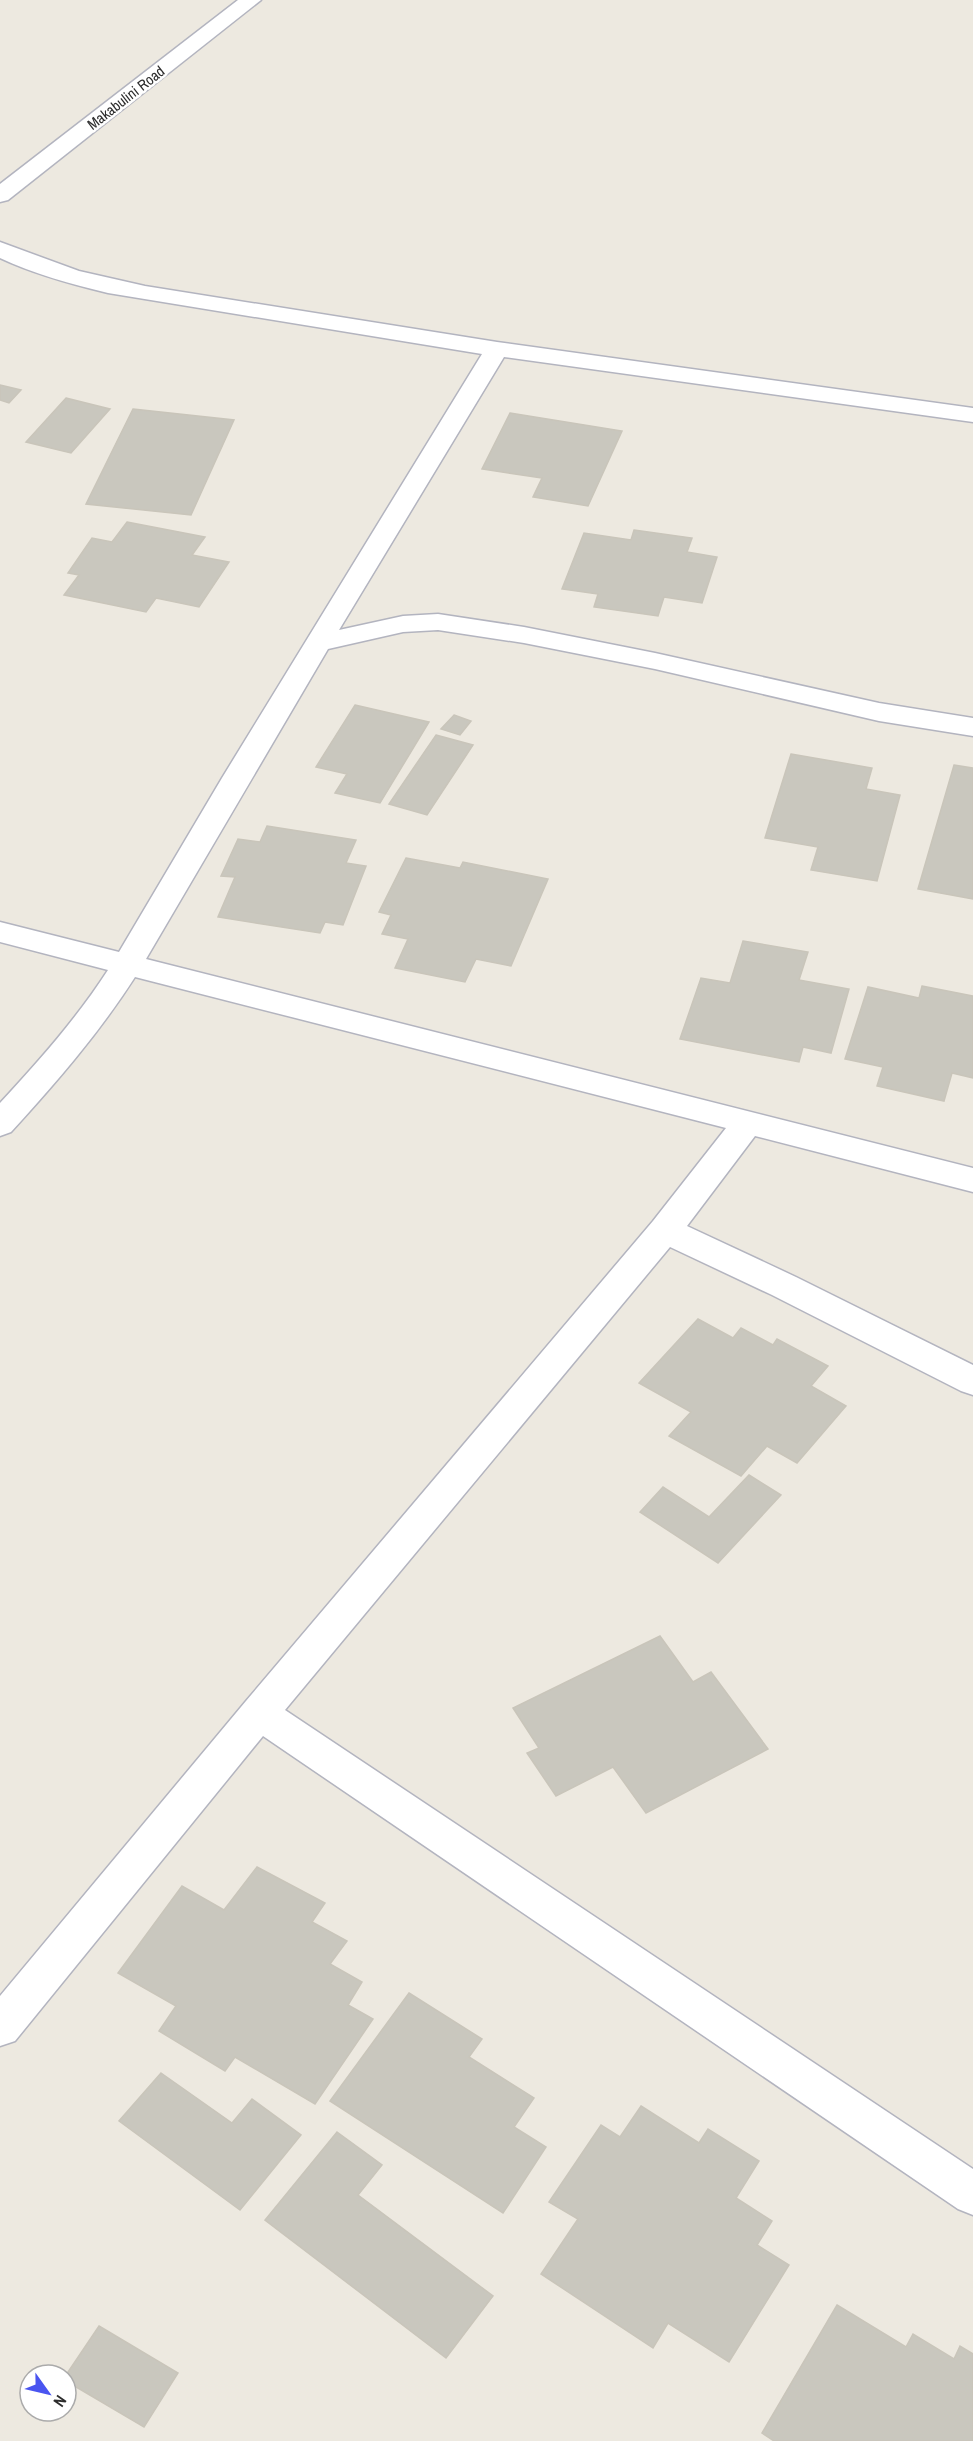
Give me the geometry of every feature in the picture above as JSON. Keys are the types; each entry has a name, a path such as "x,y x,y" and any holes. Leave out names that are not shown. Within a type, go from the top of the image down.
{"street":[{"name":"Makabulini Road","path":"0,195 251,0"},
{"path":"0,249 53,271 102,285 498,348 973,415"},
{"path":"0,1124 49,1071 101,1005 128,963 236,778 498,348"},
{"path":"319,643 403,624 438,622 524,635 678,666 879,712 973,727"},
{"path":"0,932 973,1180"},
{"path":"0,2027 259,1713 665,1230 747,1124"},
{"path":"665,1230 784,1286 973,1381"},
{"path":"259,1713 973,2194"}],"building":[{"path":"0,385 21,390 9,403 0,400"},
{"path":"66,398 110,409 71,453 26,442"},
{"path":"133,409 234,420 191,515 86,504"},
{"path":"510,413 622,431 588,506 533,497 542,478 482,469"},
{"path":"127,522 205,537 192,555 229,562 199,607 156,598 146,612 64,595 79,575 68,573 92,538 112,542"},
{"path":"634,530 692,538 687,552 717,557 702,603 664,597 658,616 594,607 598,594 562,589 584,533 631,540"},
{"path":"355,705 429,722 380,803 335,793 347,774 316,767"},
{"path":"454,715 471,721 460,735 441,729"},
{"path":"436,735 473,745 427,815 389,804"},
{"path":"791,754 872,768 866,789 900,795 877,881 811,870 818,847 765,838"},
{"path":"954,765 973,768 973,899 918,889"},
{"path":"267,826 356,840 346,863 366,866 343,925 325,922 320,933 218,917 235,877 221,876 238,839 260,842"},
{"path":"406,858 460,868 463,862 548,879 511,966 476,959 465,982 395,968 408,939 382,934 391,915 379,912"},
{"path":"743,941 808,952 799,980 849,989 831,1053 803,1047 799,1062 680,1039 701,978 730,983"},
{"path":"922,986 973,996 973,1078 952,1073 944,1101 877,1086 883,1067 845,1059 868,987 919,998"},
{"path":"698,1319 733,1338 741,1328 773,1345 777,1339 828,1366 811,1386 846,1406 797,1463 767,1446 741,1476 669,1436 691,1412 639,1383"},
{"path":"749,1475 781,1495 718,1563 640,1512 663,1487 709,1517"},
{"path":"660,1636 693,1682 711,1672 768,1749 646,1813 613,1767 556,1796 527,1753 539,1748 513,1708"},
{"path":"257,1867 325,1903 312,1922 347,1941 330,1964 362,1982 348,2005 373,2019 315,2104 235,2057 225,2071 159,2031 176,2006 118,1973 182,1886 224,1910"},
{"path":"409,1993 482,2039 469,2057 534,2098 514,2127 546,2147 503,2213 330,2101"},
{"path":"161,2073 232,2123 252,2099 301,2135 240,2210 119,2121"},
{"path":"641,2106 699,2143 708,2129 759,2161 736,2198 772,2221 757,2245 789,2265 729,2362 668,2323 653,2348 541,2274 578,2219 549,2202 601,2125 620,2137"},
{"path":"337,2132 382,2165 358,2195 493,2296 446,2358 265,2220"},
{"path":"837,2305 906,2347 913,2334 954,2359 960,2346 973,2354 973,2441 774,2441 762,2433"},
{"path":"99,2326 178,2373 144,2427 78,2388 78,2363 74,2363"}]}
